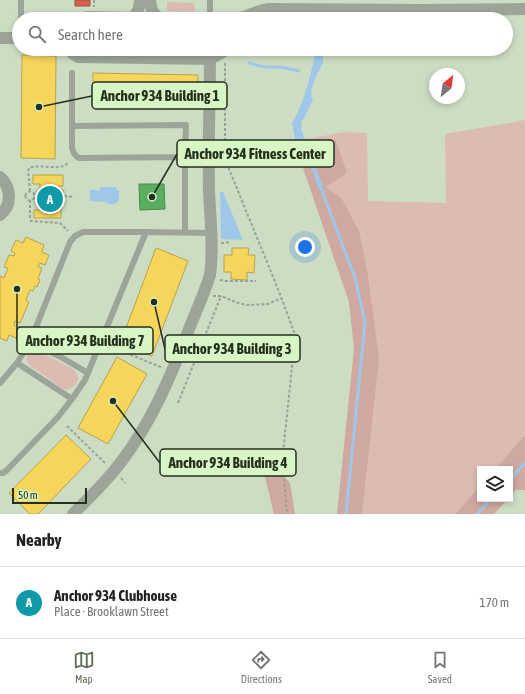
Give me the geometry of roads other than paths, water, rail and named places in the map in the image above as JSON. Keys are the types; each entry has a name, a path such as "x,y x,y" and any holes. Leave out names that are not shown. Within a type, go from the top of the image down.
{"street":[{"path":"138,12 140,0"},
{"path":"150,0 153,12"},
{"path":"258,12 269,9 525,9"},
{"path":"282,12 286,9"},
{"path":"0,38 12,38"},
{"path":"76,56 122,56"},
{"path":"73,514 114,471 138,439 156,408 170,378 210,278 215,238 209,190 210,56"},
{"path":"0,177 8,188 9,197 8,205 0,215"}],"lane":[{"path":"21,0 21,12"},
{"path":"210,0 210,12"},
{"path":"72,74 72,148 79,158 185,157"},
{"path":"72,126 186,125 186,232"},
{"path":"0,383 17,363 30,342 70,242 75,236 84,232 186,232 215,238"},
{"path":"0,473 4,473 58,416 86,380 146,232"},
{"path":"30,342 59,356 88,373"},
{"path":"17,363 72,399"}],"water":[{"path":"314,56 323,56 323,63 311,90 311,96 313,99 304,119 302,120 301,129 323,186 318,188 310,163 301,153 296,144 292,123 304,97"},
{"path":"100,187 116,187 116,190 119,190 118,201 108,204 107,202 90,201 90,190 100,190"},
{"path":"220,192 223,192 243,240 221,239"}],"waterway":[{"path":"249,63 265,67 281,67 299,71"},
{"path":"319,183 355,278 365,322 346,514"},
{"path":"513,476 525,463"},
{"path":"477,514 488,502"}],"place":[{"name":"Anchor 934 Building 1","path":"39,107"},
{"name":"Anchor 934 Fitness Center","path":"152,197"},
{"name":"Anchor 934 Clubhouse","path":"50,199"},
{"name":"Anchor 934 Building 7","path":"17,289"},
{"name":"Anchor 934 Building 3","path":"154,302"},
{"name":"Anchor 934 Building 4","path":"113,401"}]}
